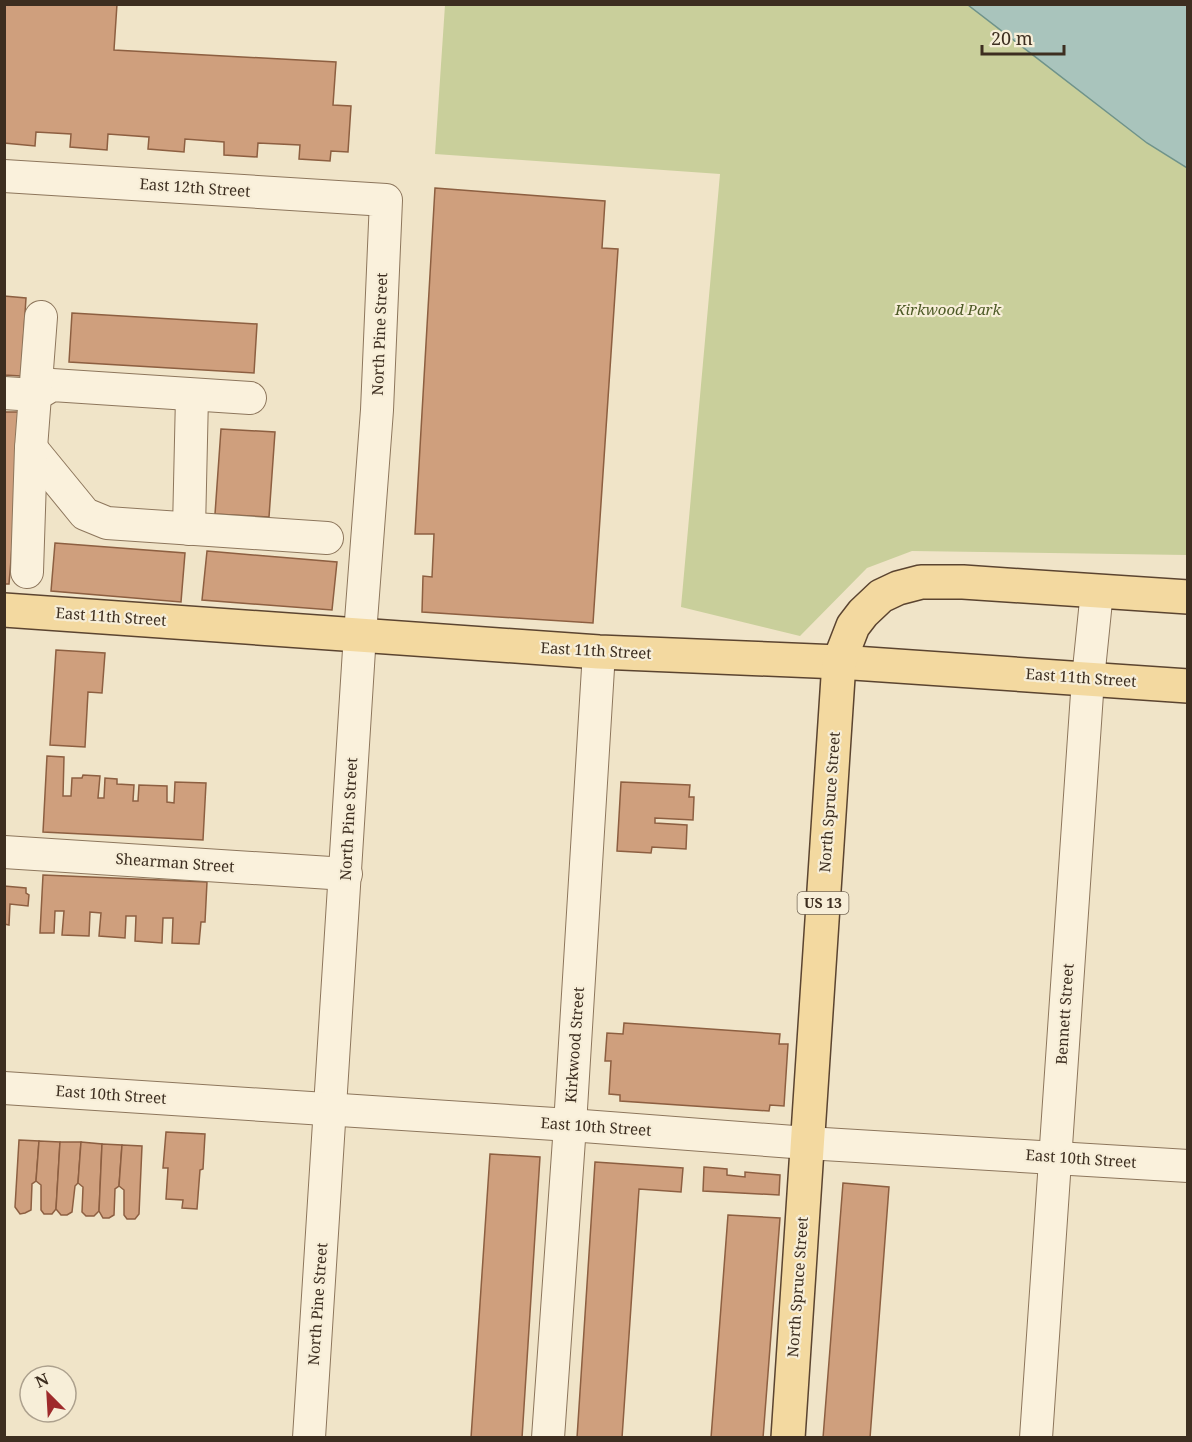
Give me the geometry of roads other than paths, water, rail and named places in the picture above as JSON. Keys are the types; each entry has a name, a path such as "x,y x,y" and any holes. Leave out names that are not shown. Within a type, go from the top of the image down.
{"main road":[{"name":"North Spruce Street","path":"788,1437 839,662 853,626 881,596 898,588 921,582 963,582 1188,597"},
{"name":"East 11th Street","path":"4,610 360,633 599,652 839,662 1188,686"}],"street":[{"name":"East 12th Street","path":"4,176 386,201"},
{"name":"North Pine Street","path":"309,1437 376,410 386,201"},
{"path":"27,572 32,448 20,394 41,317"},
{"path":"20,394 52,385 192,396 250,398"},
{"path":"189,529 192,396"},
{"path":"32,448 85,514 107,523 327,538"},
{"name":"Bennett Street","path":"1036,1437 1088,679 1097,591"},
{"name":"Kirkwood Street","path":"548,1437 599,652"},
{"name":"Shearman Street","path":"4,852 346,874"},
{"name":"East 10th Street","path":"4,1088 807,1143 1188,1166"}],"water":[{"path":"968,5 1187,5 1187,168 1147,143"}],"park label":[{"name":"Kirkwood Park","path":"948,310"}]}
